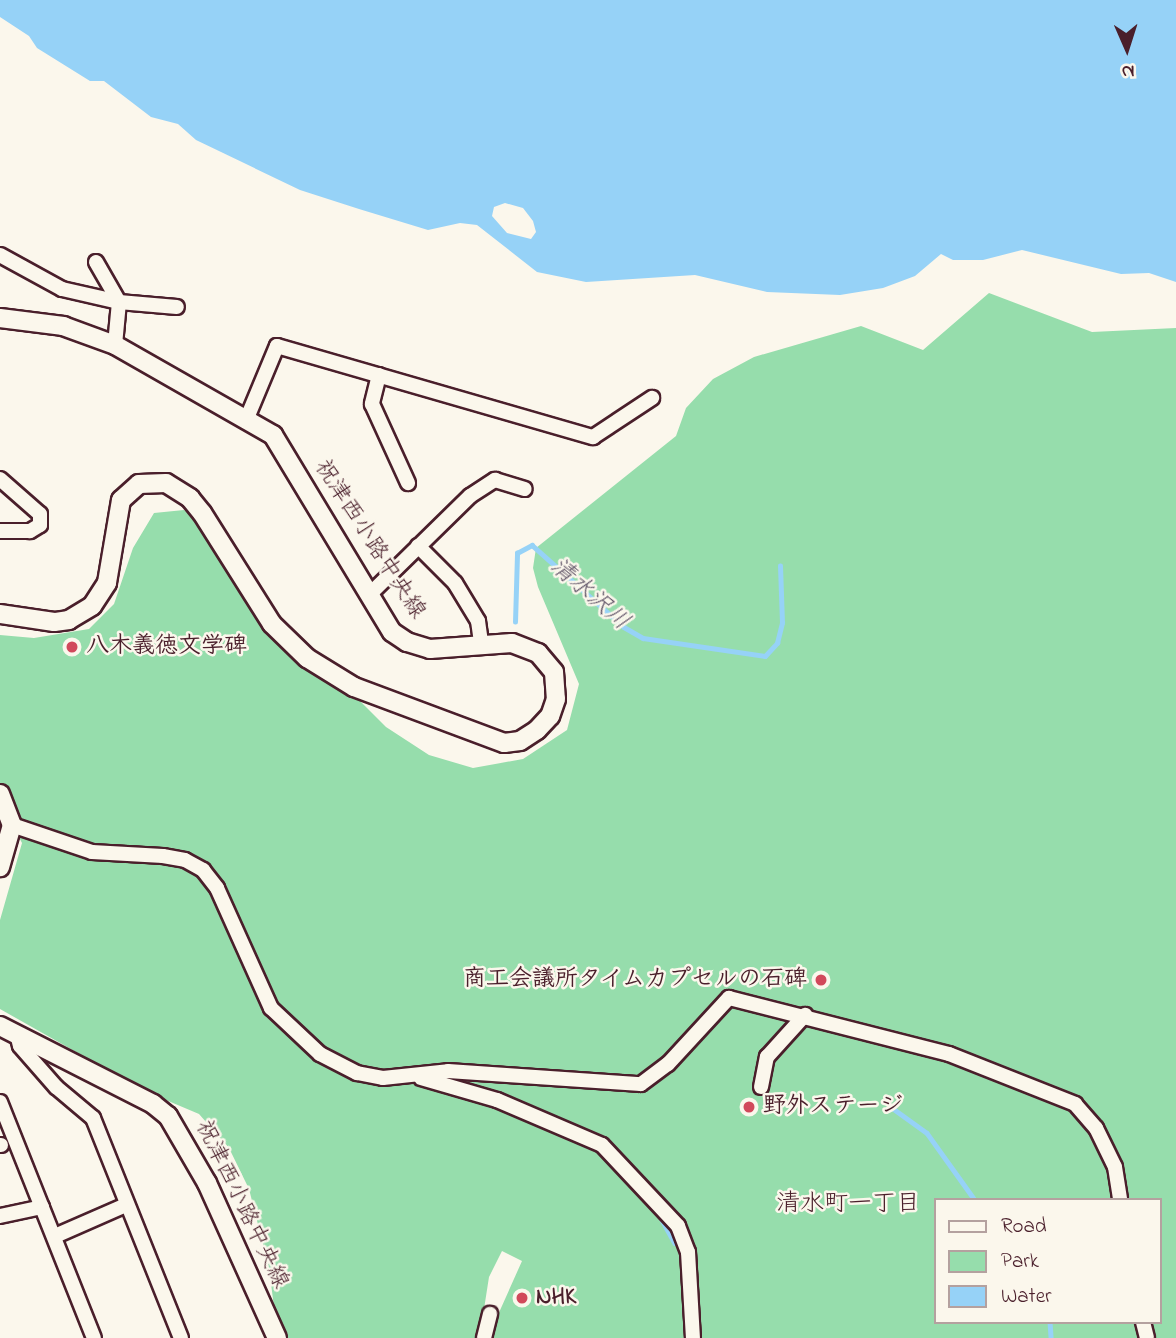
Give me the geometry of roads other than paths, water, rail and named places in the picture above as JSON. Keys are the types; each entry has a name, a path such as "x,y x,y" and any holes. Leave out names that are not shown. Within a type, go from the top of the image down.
{"main road":[{"name":"祝津西小路中央線","path":"0,318 63,326 115,345 273,435 392,632 407,642 430,649 481,643 512,643 538,653 554,672 556,699 550,716 520,741 504,743 477,736 354,687 307,659 272,624 190,498 166,484 139,484 121,500 107,583 92,606 69,620 54,622 0,614"},
{"path":"0,794 12,825 0,867"},
{"name":"祝津西小路中央線","path":"0,1026 153,1104 168,1116 207,1183 277,1338"}],"street":[{"path":"0,255 62,289 119,302 177,307"},
{"path":"96,262 119,302 115,345"},
{"path":"247,418 277,346 593,437"},
{"path":"379,375 372,404 408,483"},
{"path":"580,449 593,437 652,398"},
{"path":"0,479 40,514 40,526 30,531 0,531"},
{"path":"370,594 470,496 495,480 525,489"},
{"path":"418,547 455,583 478,621 481,643"},
{"path":"12,825 92,852 163,856 185,860 203,870 217,888 271,1008 288,1028 320,1054 357,1073 413,1076 448,1072 641,1084 668,1065 730,998 805,1015 949,1054 1076,1104 1096,1128 1115,1167 1120,1198"},
{"path":"761,1087 767,1057 805,1015"},
{"path":"17,1034 20,1046 56,1087 93,1118 181,1338"},
{"path":"413,1076 497,1100 602,1145 678,1226 688,1252 693,1338"},
{"path":"0,1102 94,1338"},
{"path":"55,1236 127,1205"},
{"path":"0,1216 42,1207"},
{"path":"484,1338 490,1314"}],"water":[{"path":"0,0 1176,0 1176,282 1149,273 1121,274 1022,250 983,260 953,260 941,254 915,276 883,288 840,295 767,292 695,275 586,282 537,272 477,225 460,223 428,230 300,190 196,140 178,124 151,117 104,81 90,81 37,48 29,36 0,17","holes":["505,203 523,208 533,221 536,232 531,239 507,233 492,216 494,207"]}],"waterway":[{"name":"清水沢川","path":"515,622 517,553 532,545 624,627 643,638 765,656 777,643 782,623 780,566"},
{"path":"891,1107 927,1133 974,1198"},
{"path":"662,1220 675,1243"},
{"path":"1050,1324 1051,1338"}],"place":[{"name":"八木義徳文学碑","path":"72,647"},
{"name":"商工会議所タイムカプセルの石碑","path":"821,980"},
{"name":"野外ステージ","path":"749,1107"},
{"name":"NHK","path":"522,1298"}],"district":[{"name":"清水町一丁目","path":"848,1205"}]}
